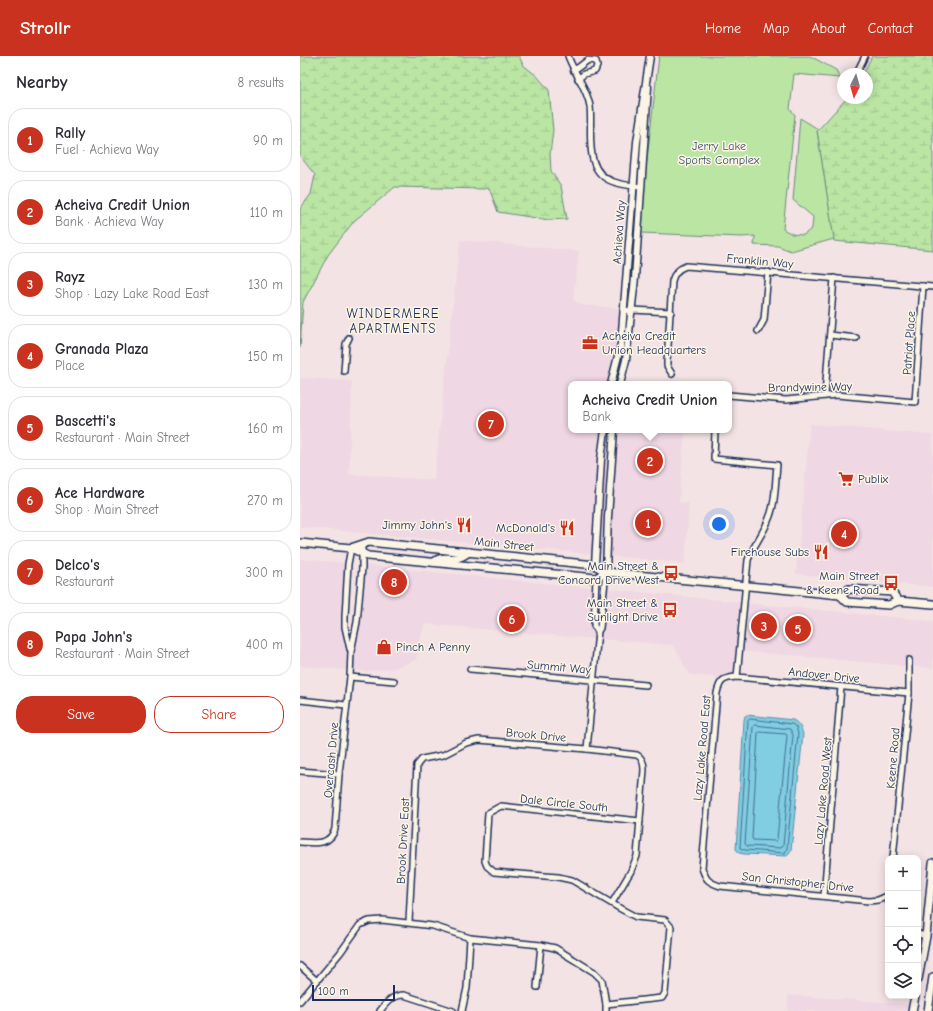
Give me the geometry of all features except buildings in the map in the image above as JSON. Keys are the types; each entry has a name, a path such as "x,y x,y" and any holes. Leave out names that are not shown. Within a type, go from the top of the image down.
{"main road":[{"name":"Main Street","path":"351,548 369,542 595,565 606,572 744,586 840,594 849,589 892,592 898,601"},
{"name":"Main Street","path":"300,543 351,548 368,556 596,578"},
{"path":"434,562 439,558 456,558 470,552"},
{"path":"595,565 596,578 606,572"},
{"name":"Main Street","path":"840,594 847,602 889,605 898,601 933,604"},
{"path":"921,968 930,936 933,863"},
{"path":"928,1011 933,977"},
{"path":"912,1011 914,999"}],"street":[{"path":"568,56 573,70 586,92 590,107 591,152 598,172 604,178 613,182 641,187"},
{"name":"Achieva Way","path":"612,381 621,344 637,142 650,56"},
{"path":"859,68 865,56"},
{"path":"573,70 588,60 596,61 597,66 595,71 584,74 578,79"},
{"name":"Achieva Way","path":"621,381 626,360 632,310 648,96 647,80"},
{"name":"Franklin Way","path":"672,374 667,366 667,362 674,277 678,270 686,266 933,287"},
{"path":"758,331 764,320 768,272"},
{"path":"825,395 834,278"},
{"name":"Patriot Place","path":"915,402 923,286"},
{"path":"623,311 670,312"},
{"path":"830,335 856,338"},
{"path":"344,371 346,344 349,338"},
{"name":"Brandywine Way","path":"732,395 786,400 837,395 915,402"},
{"path":"595,565 601,459 605,433"},
{"path":"587,749 598,632 600,628 606,572 614,433"},
{"path":"715,433 714,459 777,464 773,506 769,520 752,549 748,560 744,586 737,677"},
{"name":"Overcash Drive","path":"300,842 319,844 327,840 333,834 335,829 339,774 350,677 351,652 357,622 362,544"},
{"name":"Overcash Drive","path":"351,548 348,564 345,616 345,627 351,652"},
{"path":"596,578 594,626 598,632"},
{"name":"Keene Road","path":"893,855 909,693 909,660"},
{"name":"Summit Way","path":"470,669 646,685"},
{"path":"350,677 394,681"},
{"name":"Lazy Lake Road East","path":"705,878 702,868 716,693 722,680 726,677 737,677"},
{"name":"Andover Drive","path":"737,677 909,693"},
{"name":"Lazy Lake Road West","path":"824,896 841,687"},
{"path":"300,700 346,705"},
{"name":"Brook Drive","path":"419,761 424,758 443,756 466,743 479,740 587,749 637,755 643,762 644,770 640,821"},
{"name":"Brook Drive East","path":"410,922 417,767 419,761"},
{"path":"300,771 339,774"},
{"name":"Dale Circle South","path":"612,903 572,880 558,877 494,872 487,866 485,861 488,812 502,806 640,821"},
{"path":"606,1004 662,998 665,993 670,927 665,920 636,917 612,903 632,871 636,856 640,821"},
{"name":"San Christopher Drive","path":"705,878 720,886 869,900 878,900 885,898"},
{"path":"300,1001 340,953 360,925 370,921 382,920 410,922 440,928 470,938 541,945 555,948 594,972 602,980 606,1011"},
{"path":"462,1011 467,988 470,938"},
{"path":"537,987 541,945"},
{"path":"300,966 317,981"},
{"path":"380,1011 387,1002 398,995 404,995 453,1011"}],"shaded area":[{"path":"460,240 579,251 573,300 582,305 620,308 619,344 609,381 568,381 568,433 602,433 598,459 592,554 300,527 300,378 352,381 349,474 434,480"},
{"path":"629,313 623,361 618,381 615,381 624,345 626,314"},
{"path":"810,424 933,435 933,587 796,574"},
{"path":"608,433 611,433 603,555 597,555 604,460"},
{"path":"617,433 685,433 679,502 689,503 685,563 609,556"},
{"path":"300,559 345,563 342,617 348,652 347,670 300,666"},
{"path":"365,565 593,588 591,626 595,639 424,624 416,660 394,668 369,671 353,670 354,652 360,622"},
{"path":"608,589 740,602 735,674 726,674 721,678 691,675 685,668 680,655 672,645 600,639 604,627"},
{"path":"746,603 933,621 933,668 913,666 912,657 906,658 907,666 742,651"},
{"path":"788,995 909,1004 907,1011 788,1011"}],"green space":[{"path":"300,56 519,56 523,65 537,76 549,90 553,130 550,154 551,171 561,186 567,219 549,220 498,212 489,188 395,187 354,221 328,255 303,302 300,348 300,209 311,194 315,175 300,156"},
{"name":"Jerry Lake Sports Complex","path":"659,56 810,56 836,70 837,78 794,74 790,109 795,115 783,229 792,234 804,235 812,228 813,217 793,200 800,118 818,129 817,131 834,239 791,251 778,246 754,245 755,236 742,237 641,233 645,176"},
{"path":"872,56 933,56 933,250 834,241 817,131 842,104 873,104 873,68 866,68"}],"water":[{"path":"745,716 793,720 800,726 803,734 791,850 787,856 744,854 739,853 736,849 744,720"}],"place":[{"name":"Acheiva Credit Union Headquarters","path":"590,343"},
{"name":"Delco's","path":"491,424"},
{"name":"Acheiva Credit Union","path":"650,461"},
{"name":"Publix","path":"846,479"},
{"name":"Rally","path":"648,523"},
{"name":"Jimmy John's","path":"464,525"},
{"name":"McDonald's","path":"567,528"},
{"name":"Granada Plaza","path":"844,534"},
{"name":"Firehouse Subs","path":"821,552"},
{"name":"Main Street & Concord Drive West","path":"671,573"},
{"name":"Papa John's","path":"394,582"},
{"name":"Main Street & Keene Road","path":"891,583"},
{"name":"Main Street & Sunlight Drive","path":"670,610"},
{"name":"Ace Hardware","path":"512,619"},
{"name":"Rayz","path":"764,626"},
{"name":"Bascetti's","path":"798,629"},
{"name":"Pinch A Penny","path":"384,647"}],"district":[{"name":"WINDERMERE APARTMENTS","path":"393,320"}]}
